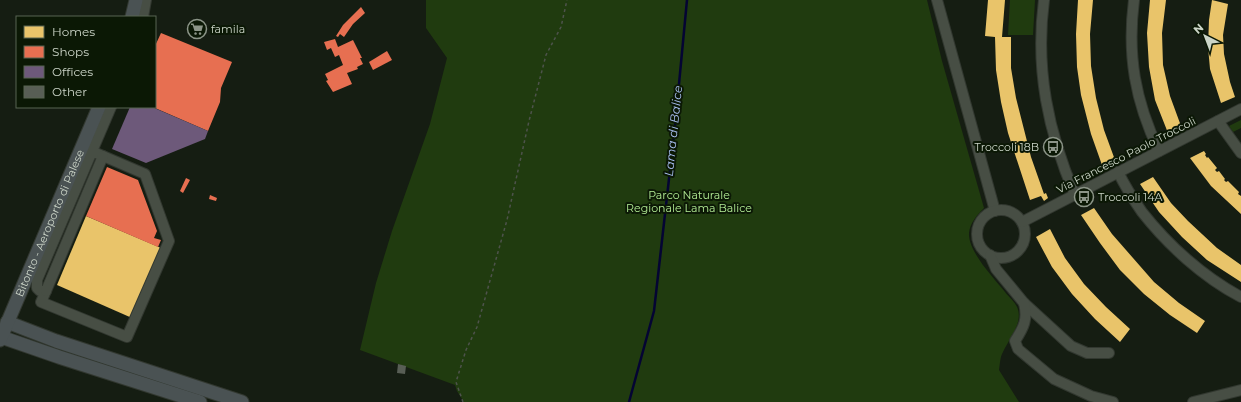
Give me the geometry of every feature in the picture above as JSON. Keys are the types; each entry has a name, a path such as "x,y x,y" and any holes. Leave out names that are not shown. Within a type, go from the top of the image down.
{"main road":[{"path":"132,16 136,0"},
{"name":"Bitonto - Aeroporto di Palese","path":"1,339 7,322 87,150 99,108"},
{"path":"7,322 56,341 242,402"},
{"path":"1,339 200,402"}],"street":[{"path":"143,16 146,0"},
{"path":"937,0 995,211"},
{"path":"1044,0 1042,58 1044,94 1050,124 1059,154 1075,195"},
{"path":"1134,0 1131,21 1132,61 1135,82 1142,111 1150,133 1159,151"},
{"path":"46,291 40,291 37,288 36,280 87,150 110,108"},
{"name":"Via Francesco Paolo Troccoli","path":"1022,222 1241,109"},
{"path":"1218,121 1241,154"},
{"path":"87,150 103,156 145,174 169,241 126,337 41,302 103,156"},
{"path":"1118,172 1141,210 1170,244 1209,276 1228,290 1241,297"},
{"path":"995,211 1008,211 1015,214 1022,222 1025,232 1024,239 1022,246 1017,252 1004,258 990,255 984,250 978,236 978,228 987,215 995,211"},
{"path":"990,255 996,269 1024,303 1071,346 1087,354 1109,353"},
{"path":"1024,303 1026,313 1024,328 1015,341 1018,349 1054,379 1091,396 1113,402"},
{"path":"1193,402 1241,390"}],"path":[{"path":"463,402 456,382 466,350 477,327 507,220 529,121 546,55 561,27 568,0"}],"green space":[{"name":"Parco Naturale Regionale Lama Balice","path":"426,0 927,0 942,61 984,208 976,216 972,223 969,233 970,240 977,256 1015,303 1019,313 1019,319 1015,330 1002,354 999,370 1019,402 464,402 455,385 360,350 376,283 392,231 430,124 447,58 426,28"},
{"path":"1010,0 1035,0 1033,35 1008,35"},
{"path":"1241,120 1241,128 1233,132 1229,126"}],"building: Homes":[{"path":"988,0 1005,0 1002,37 1011,37 1011,68 1016,98 1031,157 1044,194 1046,193 1048,198 1044,201 1041,196 1030,200 1008,133 996,70 995,37 985,36"},
{"path":"1078,0 1093,0 1090,34 1091,66 1096,98 1104,130 1115,160 1102,165 1091,134 1081,95 1077,67 1076,34"},
{"path":"1150,0 1166,0 1162,33 1163,65 1170,96 1181,126 1168,133 1155,100 1149,67 1147,33"},
{"path":"1212,0 1228,4 1223,35 1224,54 1235,97 1221,103 1210,69 1208,47 1209,20"},
{"path":"1204,151 1207,158 1208,157 1217,168 1215,170 1217,172 1219,171 1225,179 1224,180 1226,182 1228,181 1239,192 1238,194 1241,196 1241,214 1211,186 1190,158"},
{"path":"1153,177 1171,203 1188,221 1217,248 1241,265 1241,282 1207,260 1182,237 1159,212 1140,184"},
{"path":"1094,208 1112,234 1154,282 1179,303 1205,321 1197,333 1170,315 1144,294 1120,270 1081,215"},
{"path":"86,216 161,248 132,318 57,285"},
{"path":"1050,229 1065,258 1084,284 1130,329 1120,342 1095,319 1072,294 1052,267 1036,237"}],"building: Shops":[{"path":"361,7 365,13 353,24 344,37 340,34 338,37 336,36 343,25"},
{"path":"161,33 232,62 221,88 220,102 208,131 155,108 156,44"},
{"path":"335,39 338,47 353,40 362,58 360,58 363,64 357,67 358,69 347,73 352,84 333,92 326,81 328,80 325,74 343,65 339,55 335,57 331,48 327,50 324,42"},
{"path":"387,51 392,60 373,70 369,62"},
{"path":"107,167 138,180 157,231 154,238 161,240 158,247 86,216"},
{"path":"186,178 190,180 183,193 180,191"},
{"path":"210,195 217,198 216,201 209,199"}],"building: Offices":[{"path":"130,108 154,108 208,131 205,139 146,163 112,149"}],"building: Other":[{"path":"398,364 406,366 405,374 397,373"}],"waterway":[{"name":"Lama di Balice","path":"629,402 654,311 675,126 687,0"}],"place":[{"name":"famila","path":"197,29"},
{"name":"Troccoli 18B","path":"1053,147"},
{"name":"Troccoli 14A","path":"1084,197"}]}
